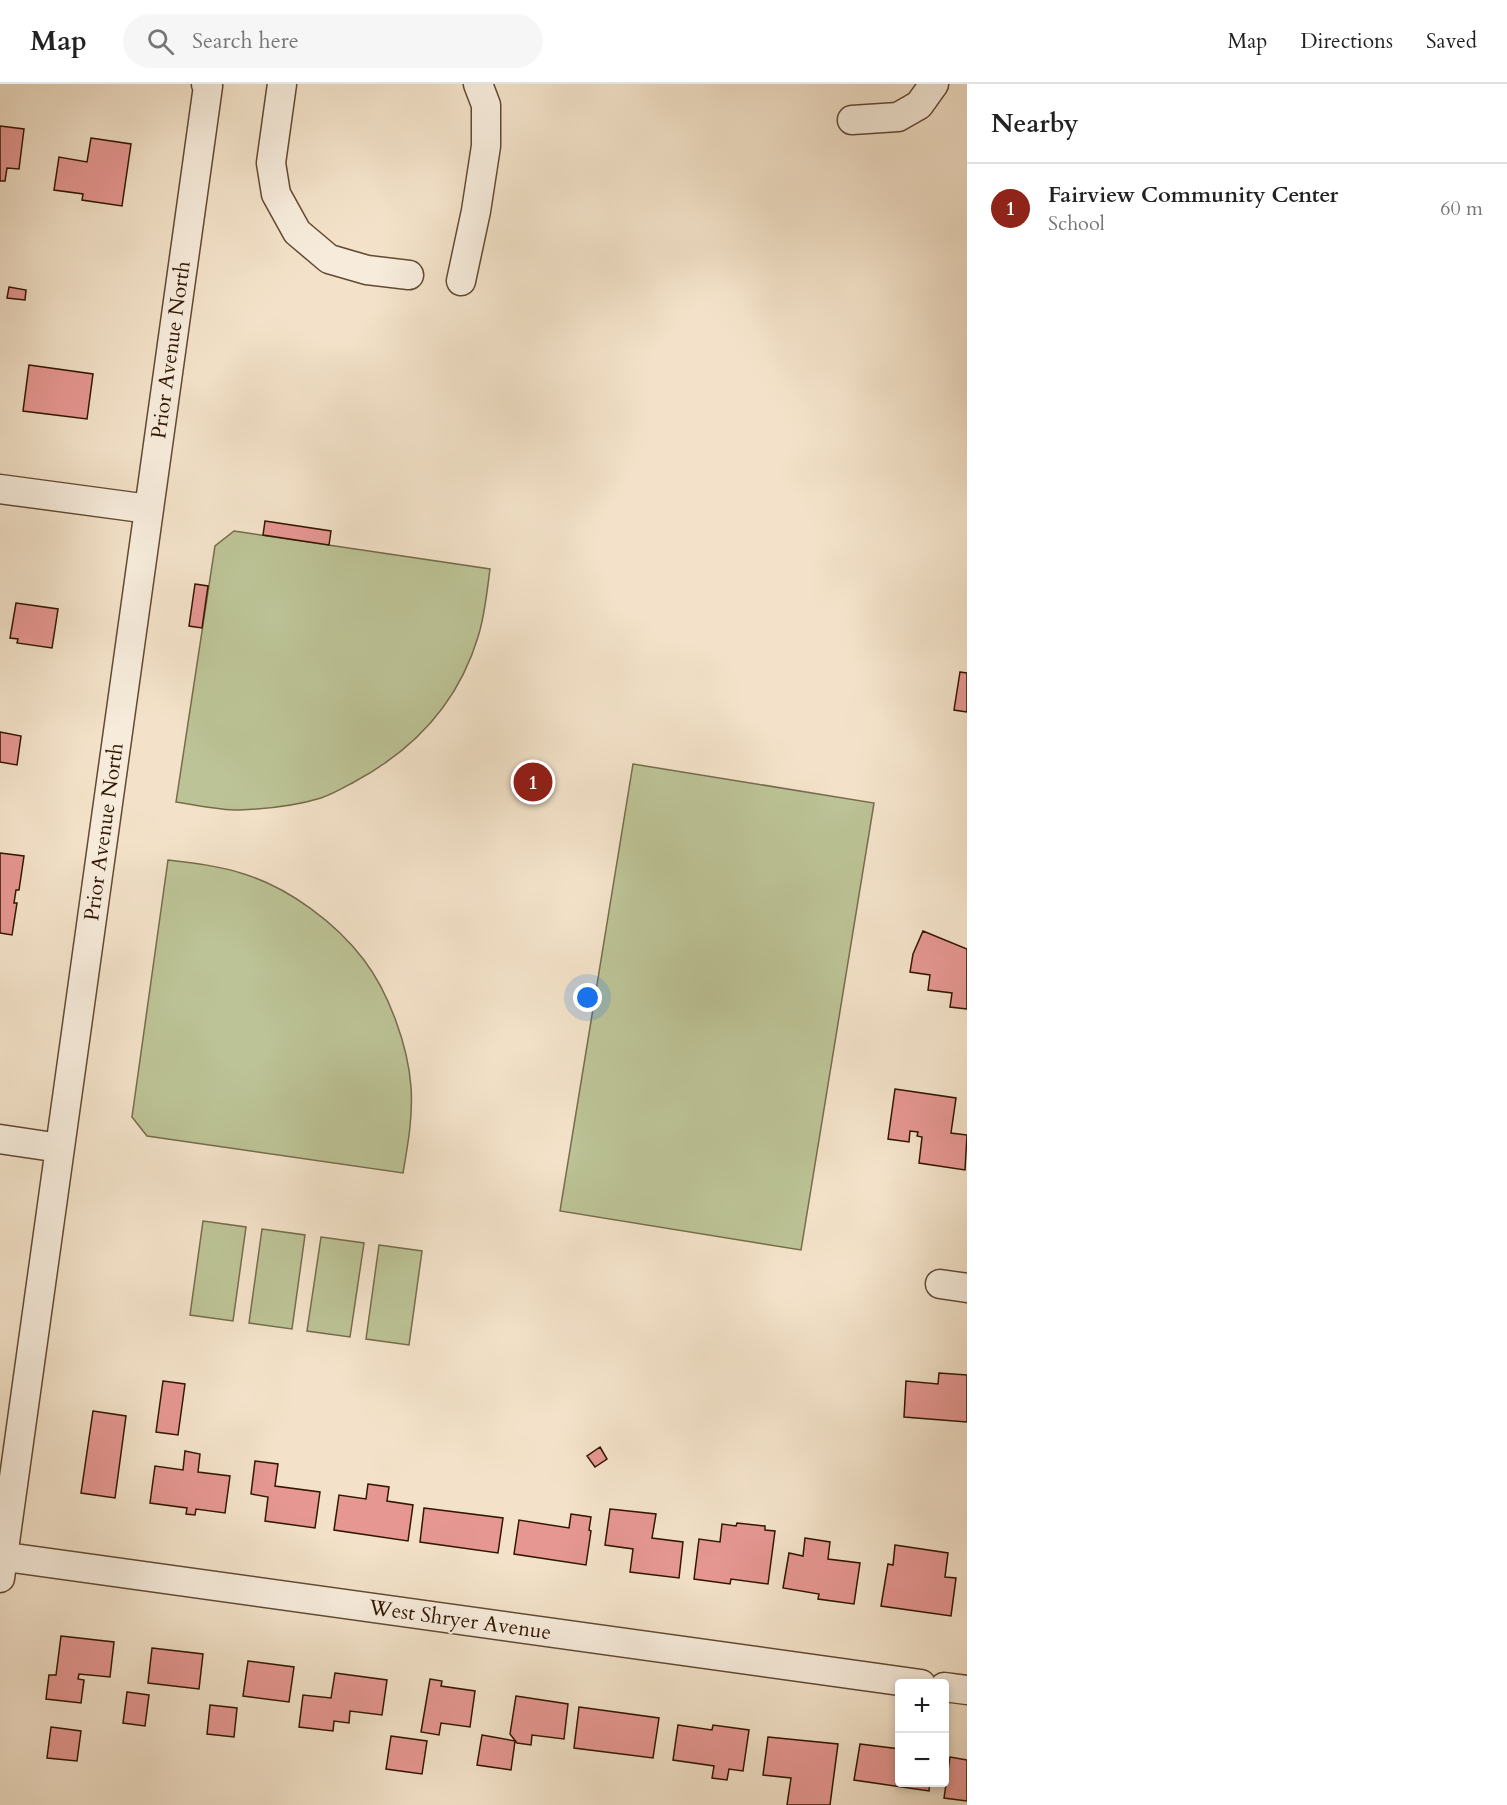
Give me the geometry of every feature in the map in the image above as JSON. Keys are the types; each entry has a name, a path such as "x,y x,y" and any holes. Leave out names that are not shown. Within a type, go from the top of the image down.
{"street":[{"path":"282,84 271,163 276,194 297,231 329,259 367,270 409,275"},
{"path":"461,281 476,212 486,146 486,105 478,84"},
{"path":"852,120 898,117 919,105 934,84"},
{"name":"Prior Avenue North","path":"1,1563 207,85"},
{"path":"0,489 149,509"},
{"path":"0,1139 60,1148"},
{"name":"West Shryer Avenue","path":"1,1563 895,1680"},
{"path":"949,1688 967,1690"}],"green space":[{"path":"234,531 490,569 478,637 459,683 446,703 431,722 396,755 354,782 321,798 280,807 239,810 176,802 215,546"},
{"path":"633,764 874,803 801,1250 560,1211"},
{"path":"168,860 235,871 278,888 326,920 364,960 389,1004 406,1054 411,1087 411,1119 403,1173 147,1136 132,1117"},
{"path":"203,1221 246,1227 233,1321 190,1315"},
{"path":"262,1229 305,1235 292,1329 249,1323"},
{"path":"321,1237 364,1243 350,1337 307,1331"},
{"path":"379,1245 422,1251 409,1345 366,1339"}],"building":[{"path":"0,126 24,129 19,169 7,168 5,181 0,181"},
{"path":"91,138 131,144 122,206 82,200 83,194 54,190 59,157 87,162"},
{"path":"9,287 26,290 25,300 7,298"},
{"path":"29,365 93,374 87,419 23,411"},
{"path":"265,521 331,531 329,545 263,535"},
{"path":"195,584 208,586 202,628 189,626"},
{"path":"16,603 58,609 52,648 17,643 18,639 10,638"},
{"path":"960,672 967,673 967,712 954,710"},
{"path":"0,732 21,736 17,765 0,762"},
{"path":"0,853 24,856 19,890 16,890 14,903 17,903 12,935 0,933"},
{"path":"923,931 967,949 967,1009 950,1007 952,993 928,990 930,975 910,972 913,954"},
{"path":"895,1089 956,1098 951,1133 967,1135 965,1170 919,1163 922,1137 917,1136 918,1132 910,1131 909,1142 888,1139"},
{"path":"939,1373 967,1375 967,1422 904,1417 906,1381 938,1384"},
{"path":"163,1381 185,1384 178,1435 156,1432"},
{"path":"93,1411 126,1416 115,1498 81,1493"},
{"path":"600,1447 607,1459 595,1467 587,1456"},
{"path":"185,1451 200,1454 198,1472 230,1476 225,1513 196,1509 195,1515 186,1514 187,1508 150,1503 155,1466 183,1470"},
{"path":"255,1461 278,1464 275,1486 320,1492 315,1528 265,1521 268,1497 251,1494"},
{"path":"368,1484 389,1487 387,1501 413,1505 408,1541 334,1530 339,1495 366,1499"},
{"path":"424,1508 503,1518 498,1553 420,1542"},
{"path":"610,1509 656,1514 652,1538 683,1542 679,1578 630,1572 633,1549 605,1545"},
{"path":"571,1514 591,1517 586,1565 514,1554 519,1520 569,1528"},
{"path":"737,1523 765,1526 765,1530 775,1531 768,1584 731,1579 730,1584 694,1579 699,1539 720,1542 722,1524 736,1526"},
{"path":"805,1538 830,1542 828,1559 860,1563 854,1604 818,1599 819,1594 783,1588 789,1553 803,1556"},
{"path":"895,1545 948,1553 945,1577 956,1578 951,1616 881,1606 888,1564 893,1565"},
{"path":"61,1636 114,1642 110,1677 79,1674 78,1679 84,1680 81,1703 46,1699 49,1675 56,1675"},
{"path":"152,1648 203,1654 199,1689 148,1683"},
{"path":"248,1661 294,1667 289,1702 243,1696"},
{"path":"335,1673 387,1680 382,1715 350,1711 349,1723 334,1721 333,1731 299,1727 303,1695 331,1698"},
{"path":"430,1679 442,1681 441,1686 475,1691 470,1727 441,1723 439,1735 421,1732"},
{"path":"127,1692 149,1695 145,1726 123,1723"},
{"path":"516,1696 568,1704 564,1739 532,1735 531,1745 517,1743 510,1734"},
{"path":"210,1705 237,1708 234,1737 207,1734"},
{"path":"579,1707 659,1718 653,1758 574,1748"},
{"path":"678,1725 712,1730 713,1725 749,1730 743,1771 729,1769 727,1780 712,1778 714,1766 673,1760"},
{"path":"51,1727 81,1731 77,1761 47,1758"},
{"path":"482,1735 515,1741 511,1770 477,1765"},
{"path":"391,1736 427,1741 422,1774 386,1769"},
{"path":"768,1737 838,1744 830,1805 787,1805 791,1778 763,1775"},
{"path":"860,1744 895,1748 895,1786 854,1780"},
{"path":"950,1757 967,1760 967,1801 944,1798 946,1787 949,1787"},
{"path":"902,1787 929,1787 929,1791"}],"place":[{"name":"Fairview Community Center","path":"533,782"}]}
